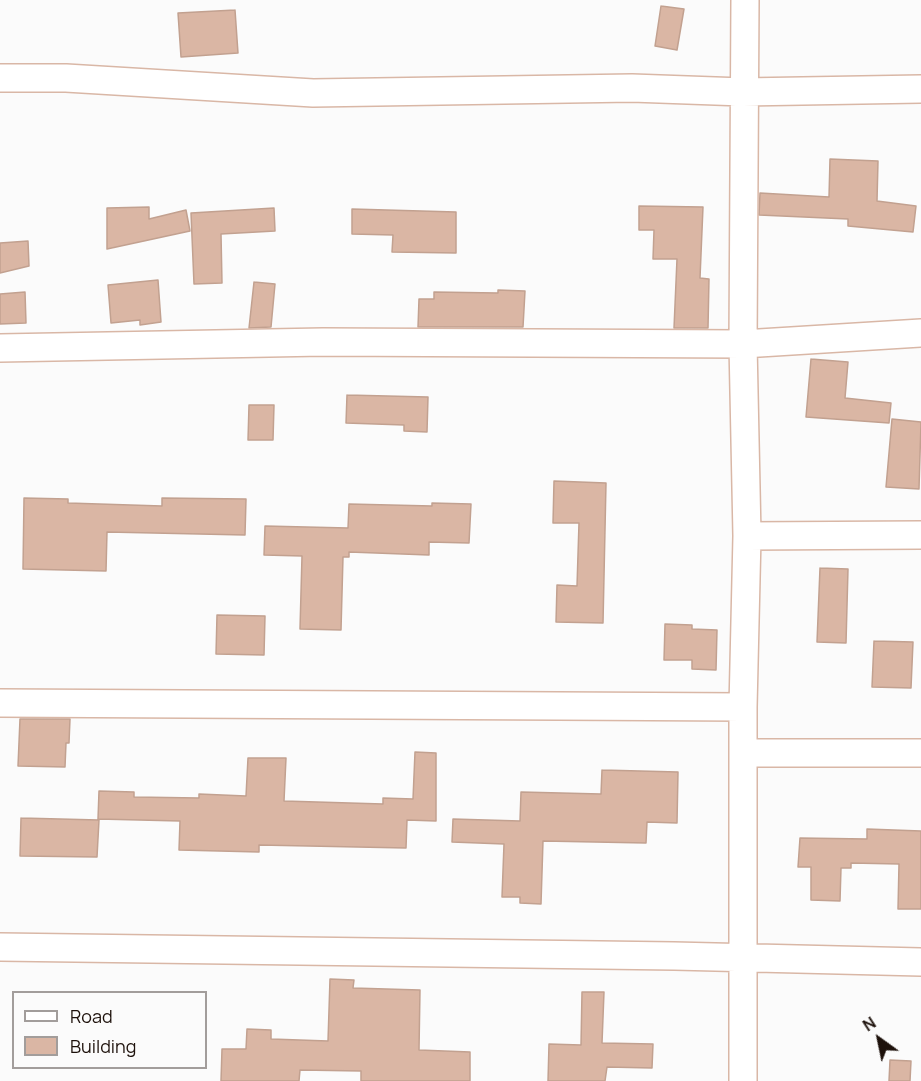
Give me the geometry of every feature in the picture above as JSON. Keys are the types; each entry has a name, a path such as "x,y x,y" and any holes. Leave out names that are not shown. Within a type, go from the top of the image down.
{"street":[{"path":"743,1081 743,707 747,536 743,344 745,0"},
{"path":"0,78 66,78 313,93 632,88 743,92 921,89"},
{"path":"0,348 323,342 743,344 921,333"},
{"path":"747,536 921,535"},
{"path":"0,703 743,707"},
{"path":"743,753 921,753"},
{"path":"0,947 743,957 921,962"}],"building":[{"path":"661,6 684,9 677,50 655,46"},
{"path":"235,10 238,53 181,57 178,13"},
{"path":"830,159 878,161 877,201 916,206 913,232 848,226 848,219 759,215 760,193 829,197"},
{"path":"639,206 703,207 700,278 709,279 708,328 674,328 677,259 653,259 654,230 639,230"},
{"path":"149,207 149,219 186,210 190,231 107,249 107,208"},
{"path":"274,208 275,231 221,234 222,283 194,284 191,213"},
{"path":"352,209 456,212 456,253 392,252 393,235 352,234"},
{"path":"28,241 29,266 0,273 0,243"},
{"path":"158,280 161,322 140,325 140,320 111,323 108,285"},
{"path":"254,282 275,284 271,327 249,328"},
{"path":"498,290 525,291 523,327 418,327 419,299 434,299 434,292 498,293"},
{"path":"25,292 26,323 0,324 0,294"},
{"path":"811,359 848,362 845,398 891,403 889,423 806,417"},
{"path":"347,395 428,397 427,432 404,431 404,425 346,423"},
{"path":"249,405 274,405 273,440 248,440"},
{"path":"892,419 921,422 919,489 886,487"},
{"path":"554,481 606,483 603,623 556,622 557,585 577,586 579,523 553,523"},
{"path":"24,498 68,499 68,503 162,506 162,498 246,499 245,535 107,532 106,571 23,569"},
{"path":"432,503 471,504 469,543 429,542 429,555 349,552 349,557 343,557 341,630 300,629 302,556 264,555 265,526 348,528 349,504 432,506"},
{"path":"820,568 848,569 846,643 817,642"},
{"path":"217,615 265,616 264,655 216,654"},
{"path":"665,624 692,625 692,629 717,630 716,670 692,669 692,660 664,660"},
{"path":"874,641 913,642 911,688 872,687"},
{"path":"20,719 70,719 65,767 18,766"},
{"path":"415,752 436,753 436,821 407,820 406,848 259,845 259,852 179,850 180,821 98,819 99,791 134,792 134,797 199,798 199,794 246,796 248,758 286,758 284,801 383,804 383,798 413,799"},
{"path":"602,770 678,772 677,823 647,822 646,843 543,841 541,904 520,903 520,897 502,897 504,844 452,842 453,819 520,821 521,792 601,794"},
{"path":"21,818 99,820 97,857 20,856"},
{"path":"867,829 921,831 921,909 898,909 899,864 851,863 851,868 841,868 840,901 811,900 811,867 798,867 800,838 867,839"},
{"path":"330,979 354,980 353,988 420,990 419,1050 470,1052 470,1081 361,1081 361,1071 300,1070 299,1081 221,1081 222,1049 246,1049 247,1029 271,1030 271,1039 328,1041"},
{"path":"582,992 604,992 602,1043 653,1044 652,1068 607,1067 605,1081 548,1081 549,1044 581,1045"},
{"path":"890,1060 911,1061 910,1081 889,1081"}]}
